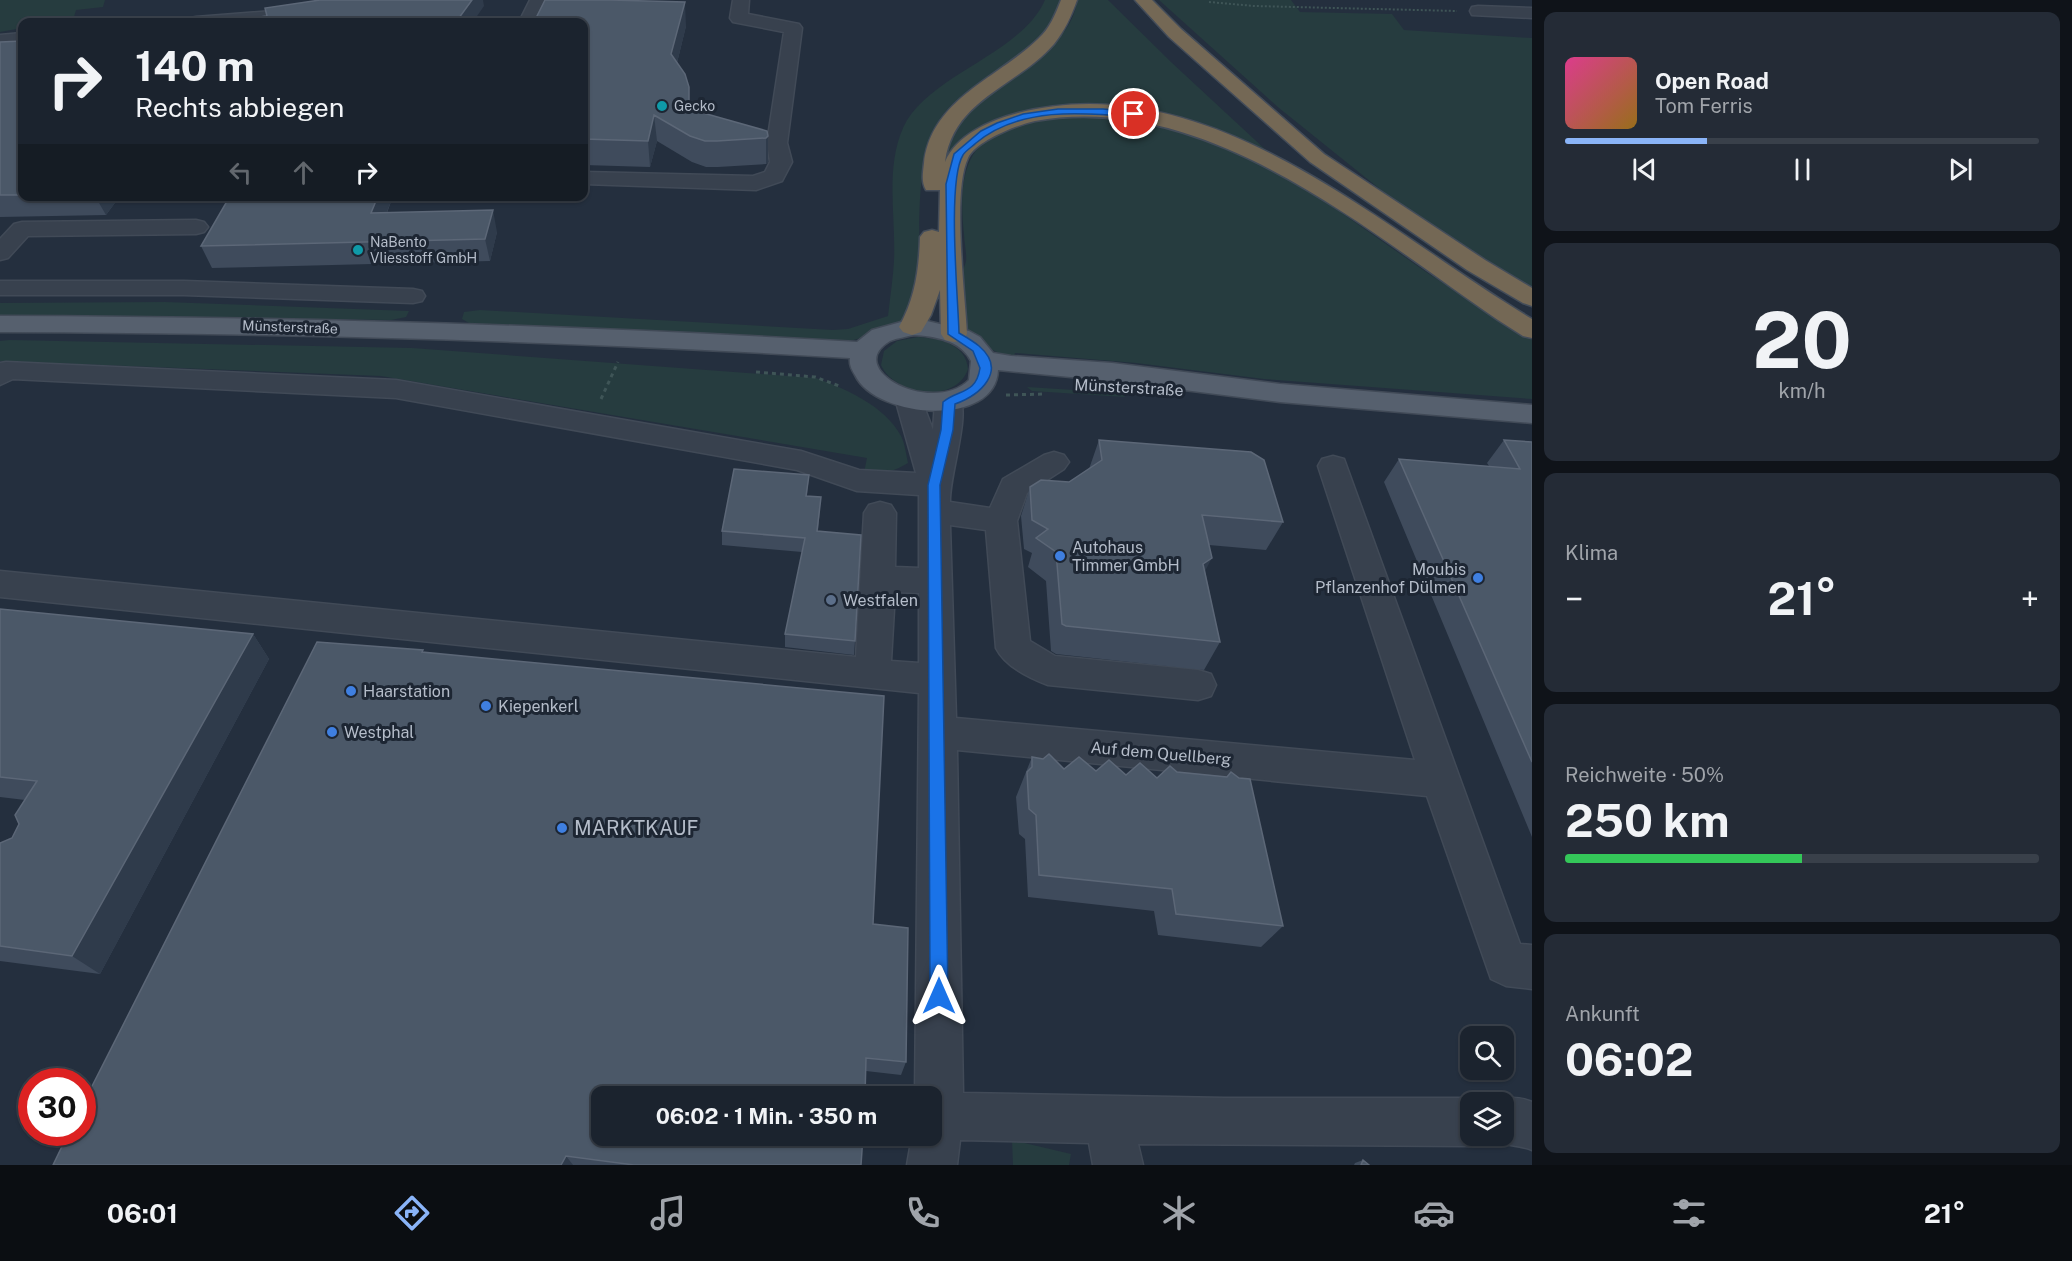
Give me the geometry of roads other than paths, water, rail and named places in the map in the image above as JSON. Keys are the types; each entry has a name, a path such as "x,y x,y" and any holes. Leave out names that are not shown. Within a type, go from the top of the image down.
{"highway":[{"path":"912,327 924,306 931,277 935,157 940,138 952,117 970,98 1046,42 1065,16 1069,0"},
{"path":"1121,0 1239,114"},
{"path":"1143,0 1175,33 1317,158 1476,266 1532,298"},
{"path":"954,334 950,184 959,154 984,133 1000,124 1023,117 1058,112 1119,112 1150,116 1180,123 1234,142 1316,186 1532,330"},
{"path":"1264,138 1316,186"}],"main road":[{"name":"Münsterstraße","path":"0,324 183,324 581,337 734,357 864,360"},
{"path":"912,327 933,328 954,334 972,345 983,358 984,378 988,391 949,402 930,404 910,402 879,389 869,379 864,360 871,342 882,334 912,327"},
{"name":"Münsterstraße","path":"983,358 1011,364 1112,372 1280,393 1532,414"},
{"name":"Münsterstraße","path":"988,391 1014,380 1120,388 1280,393"}],"street":[{"path":"244,0 245,18 328,11"},
{"path":"529,18 538,0"},
{"path":"588,178 756,183 774,176 781,162 777,143 793,28 739,18 741,0"},
{"path":"1478,11 1532,13"},
{"path":"0,40 18,38"},
{"path":"0,50 18,51"},
{"path":"0,254 22,229 196,227"},
{"path":"0,288 184,288 413,296"},
{"path":"0,376 6,370 396,389 801,461 857,480 934,498 1001,521"},
{"path":"910,402 934,498"},
{"path":"939,1086 938,732 934,498 947,430 949,402"},
{"path":"1054,462 1014,487 1001,521 1013,648 1048,670 1198,684"},
{"path":"1333,466 1506,964 1532,967"},
{"path":"873,673 879,578 880,513"},
{"path":"879,578 935,582"},
{"path":"0,584 937,680"},
{"name":"Auf dem Quellberg","path":"938,732 1441,780"},
{"path":"942,1116 1460,1122"},
{"path":"1109,1119 1118,1165"},
{"path":"1514,1122 1523,1122 1532,1126"},
{"path":"932,1165 935,1146"}],"place":[{"name":"Gecko","path":"662,106"},
{"name":"NaBento Vliesstoff GmbH","path":"358,250"},
{"name":"Autohaus Timmer GmbH","path":"1060,556"},
{"name":"Moubis Pflanzenhof Dülmen","path":"1478,578"},
{"name":"Westfalen","path":"831,600"},
{"name":"Haarstation","path":"351,691"},
{"name":"Kiepenkerl","path":"486,706"},
{"name":"Westphal","path":"332,732"},
{"name":"MARKTKAUF","path":"562,828"}]}
